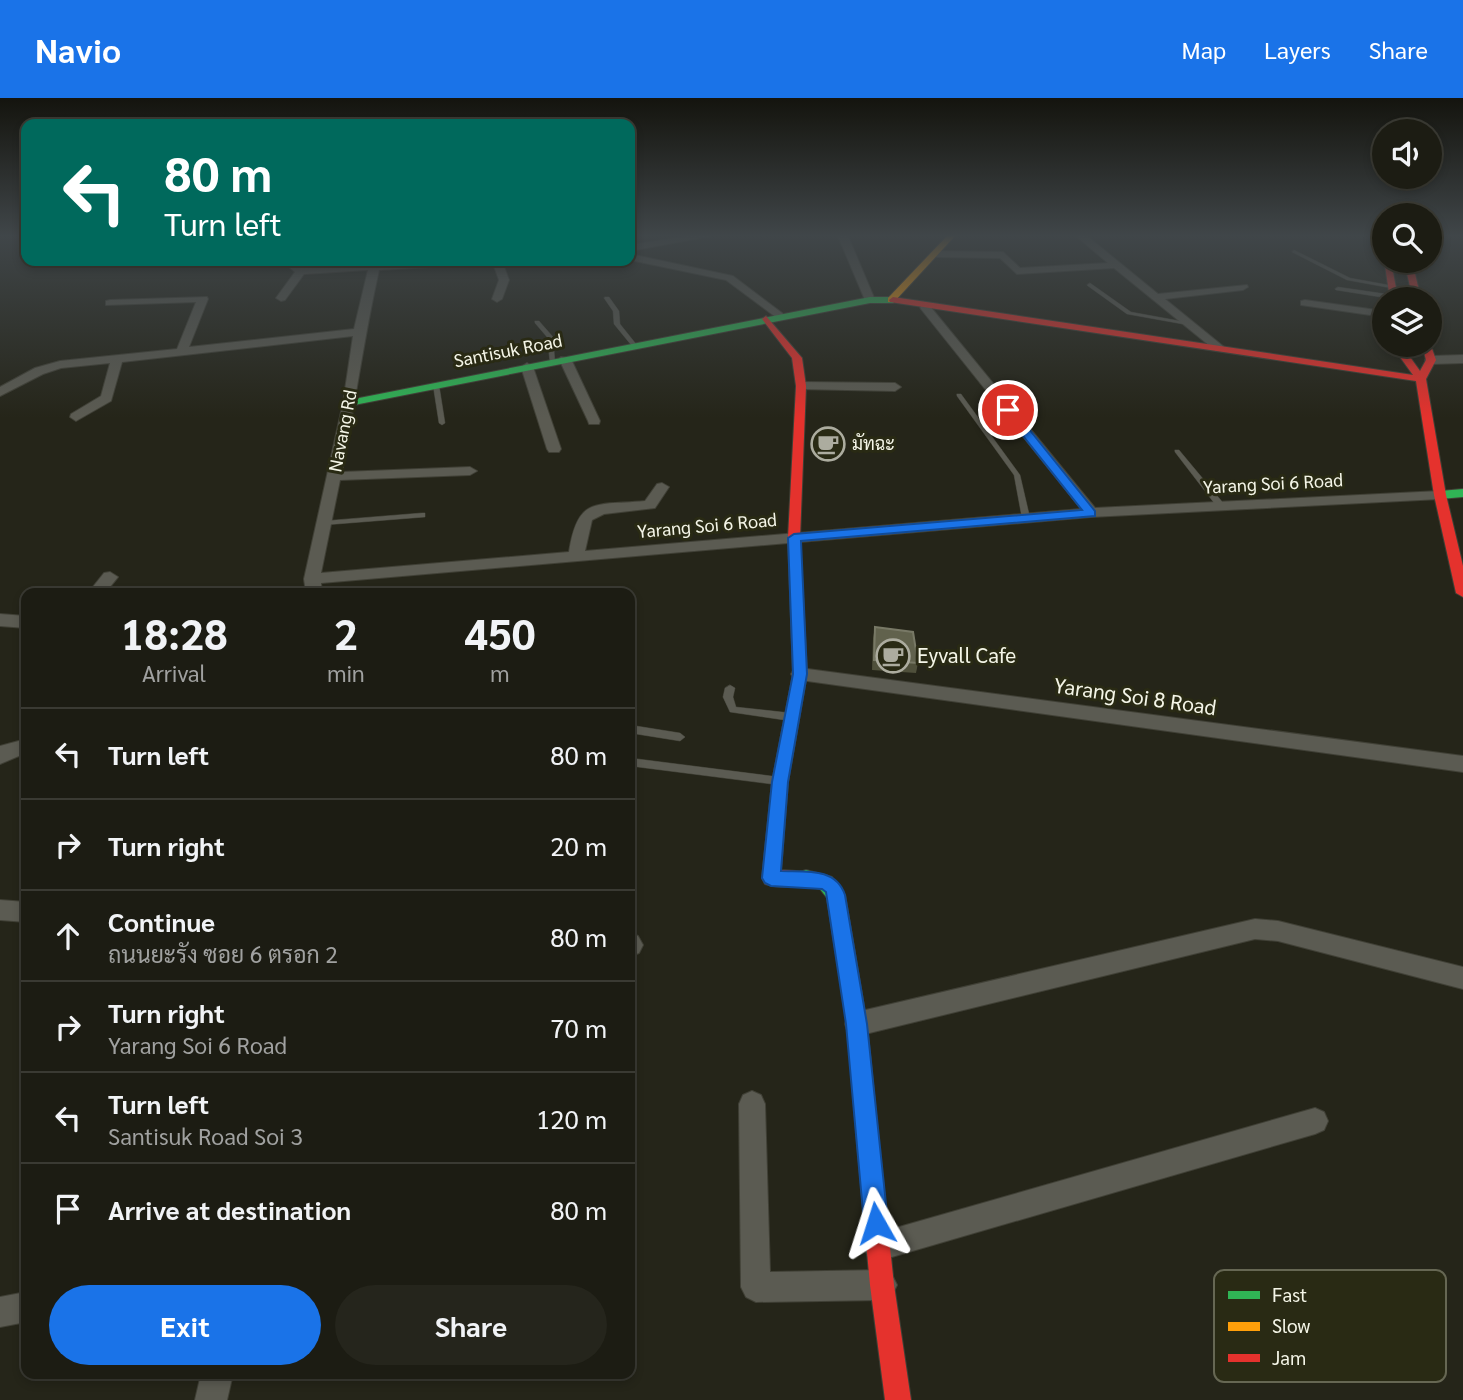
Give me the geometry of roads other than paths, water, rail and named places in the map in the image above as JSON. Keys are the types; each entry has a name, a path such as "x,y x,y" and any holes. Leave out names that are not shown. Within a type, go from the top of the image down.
{"street":[{"name":"Navang Rd","path":"313,586 367,297"},
{"path":"751,297 774,317 797,358 801,386 794,538 800,674 780,782 771,878 826,881 834,887 857,1024 882,1285 898,1400"},
{"path":"891,300 894,297"},
{"path":"1157,297 1220,349"},
{"path":"110,303 203,299 182,351"},
{"name":"Santisuk Road","path":"349,403 870,300 891,300 1421,379"},
{"path":"1305,303 1372,312"},
{"path":"925,306 1091,513"},
{"path":"0,392 48,367 359,332"},
{"path":"1442,355 1463,359"},
{"path":"1405,357 1421,379"},
{"path":"1428,357 1421,379 1440,495 1463,593"},
{"path":"76,417 107,398 117,358"},
{"path":"559,360 594,421"},
{"path":"527,366 554,449"},
{"path":"801,386 895,387"},
{"path":"334,476 470,471"},
{"path":"576,556 587,515 600,510 650,505 662,487"},
{"path":"1440,495 1463,493"},
{"name":"Yarang Soi 6 Road","path":"313,586 576,556 1026,518 1440,495"},
{"path":"100,588 110,577"},
{"path":"0,620 21,622"},
{"name":"Yarang Soi 8 Road","path":"800,674 1463,764"},
{"path":"0,756 8,750 21,747"},
{"path":"0,910 21,912"},
{"path":"857,1024 1255,929 1278,931 1463,978"},
{"path":"752,1104 756,1287 882,1285"},
{"path":"878,1247 1315,1121"},
{"path":"0,1312 21,1308"},
{"path":"211,1400 216,1379"}],"lane":[{"path":"1106,297 1129,313 1188,323"},
{"path":"607,298 616,311 618,326 634,345"},
{"path":"537,323 550,337 559,360"},
{"path":"436,385 442,423"},
{"path":"959,395 1017,475 1026,518"},
{"path":"1177,451 1221,506"},
{"path":"324,523 422,514"},
{"path":"730,688 728,698 733,710 792,717"},
{"path":"635,730 680,737"},
{"path":"635,763 780,782"}],"place":[{"name":"มัทฉะ","path":"828,444"},
{"name":"Eyvall Cafe","path":"893,656"}]}
